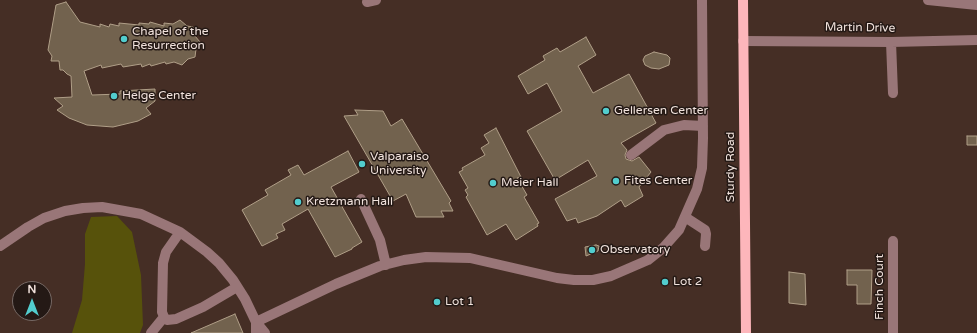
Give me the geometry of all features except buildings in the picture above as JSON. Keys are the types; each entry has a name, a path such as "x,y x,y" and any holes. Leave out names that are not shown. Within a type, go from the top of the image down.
{"main road":[{"name":"Sturdy Road","path":"743,0 746,333"}],"street":[{"path":"256,322 336,284 386,265 426,257 470,258 557,278 593,280 611,276 648,260 663,248 679,230 698,189 702,168 703,126 702,0"},
{"path":"928,0 977,5"},
{"name":"Martin Drive","path":"743,41 891,42 977,40"},
{"path":"891,42 893,93"},
{"path":"631,155 664,130 684,125 703,126"},
{"path":"361,199 380,240 386,265"},
{"path":"0,246 44,218 83,208 121,209 141,214 180,232 207,252 238,287 256,322 265,333"},
{"path":"685,217 705,230 705,246"},
{"path":"180,232 166,252 163,264 162,312 167,320 176,319 203,307 238,287"},
{"name":"Finch Court","path":"893,241 893,333"},
{"path":"151,333 164,317"},
{"path":"256,322 256,333"}],"shaded area":[{"path":"117,216 132,232 141,275 143,325 140,333 72,333 82,300 85,264 85,234 91,217"}],"place":[{"name":"Chapel of the Resurrection","path":"124,39"},
{"name":"Helge Center","path":"114,96"},
{"name":"Gellersen Center","path":"606,111"},
{"name":"Valparaiso University","path":"362,164"},
{"name":"Fites Center","path":"616,181"},
{"name":"Meier Hall","path":"493,183"},
{"name":"Kretzmann Hall","path":"298,202"},
{"name":"Observatory","path":"592,250"},
{"name":"Lot 2","path":"665,282"},
{"name":"Lot 1","path":"437,302"}]}
